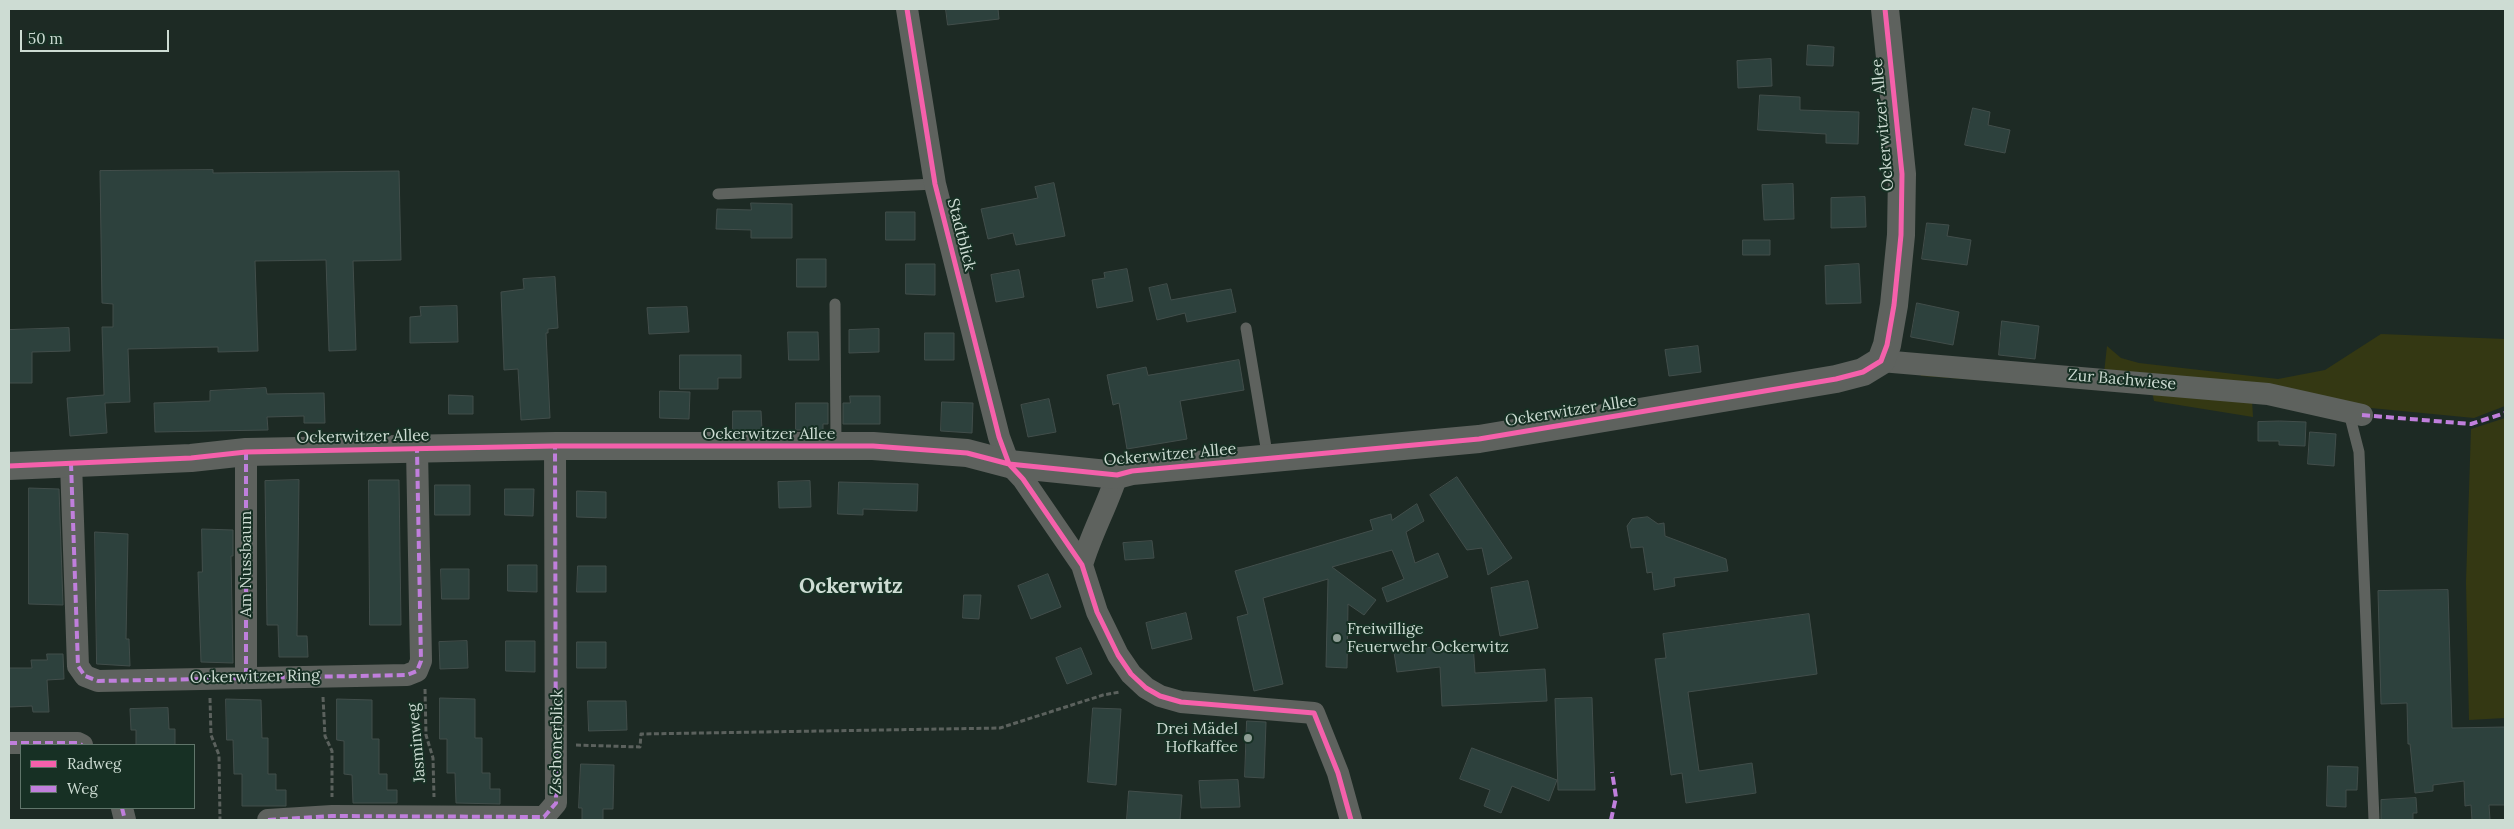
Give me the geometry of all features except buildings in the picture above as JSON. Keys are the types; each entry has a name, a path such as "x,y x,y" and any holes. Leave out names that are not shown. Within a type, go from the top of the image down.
{"street":[{"name":"Stadtblick","path":"907,9 935,184 999,437 1009,464"},
{"name":"Ockerwitzer Allee","path":"9,466 192,458 246,452 417,448 873,446 967,454 1009,464 1117,475 1132,471 1479,439 1817,383 1863,372 1881,361 1887,345 1894,305 1901,235 1902,174 1885,9"},
{"name":"Zur Bachwiese","path":"1881,361 2268,394 2356,414"},
{"name":"Zschonerblick","path":"268,820 332,816 544,817 556,804 558,745 556,446"},
{"path":"417,448 421,660 417,670"},
{"name":"Am Nussbaum","path":"246,452 246,677"},
{"name":"Ockerwitzer Ring","path":"71,463 78,666 85,676 98,681 246,677 407,676 417,670"},
{"path":"1009,464 1023,479 1082,565 1097,612 1118,655 1131,674 1146,688 1160,696 1181,702 1314,713 1338,774 1351,820"},
{"path":"1082,565 1090,538 1111,494 1117,475"},
{"path":"9,744 80,744"}],"lane":[{"path":"718,194 935,184"},
{"path":"835,304 836,446"},
{"path":"1246,328 1268,459"},
{"path":"2356,414 2374,820"}],"path":[{"path":"322,677 325,736 332,752 332,816"},
{"path":"209,678 211,735 219,755 220,820"},
{"path":"558,745 640,746 641,734 1000,728 1103,695 1146,688"}],"green space":[{"path":"2381,334 2505,339 2505,406 2474,418 2350,406 2104,373 2107,346 2121,358 2139,363 2278,379 2325,370"},
{"path":"1920,370 2252,400 2253,417 2154,401 2152,392 1921,376"},
{"path":"2505,418 2505,718 2469,720 2466,582 2471,429"}],"marked path":[{"path":"2362,415 2471,424 2505,413"},
{"path":"268,820 332,816 544,817 556,803 555,446"},
{"path":"71,463 78,666 85,676 98,681 407,675 417,671 421,661 417,449"},
{"path":"246,452 246,677"},
{"path":"9,743 80,744"},
{"path":"1611,820 1616,797 1612,772"},
{"path":"122,809 125,820"}],"cycle path":[{"path":"907,9 935,184 999,437 1009,464 1023,479 1082,565 1097,612 1118,655 1131,674 1146,688 1160,696 1181,702 1314,713 1338,773 1351,820"},
{"path":"9,466 191,458 246,452 555,446 873,446 967,453 1009,464 1117,475 1132,471 1479,439 1836,379 1863,372 1881,361 1887,345 1894,305 1901,235 1902,174 1885,9"}],"place":[{"name":"Freiwillige Feuerwehr Ockerwitz","path":"1337,638"},
{"name":"Drei Mädel Hofkaffee","path":"1248,738"}],"district":[{"name":"Ockerwitz","path":"851,587"}]}
